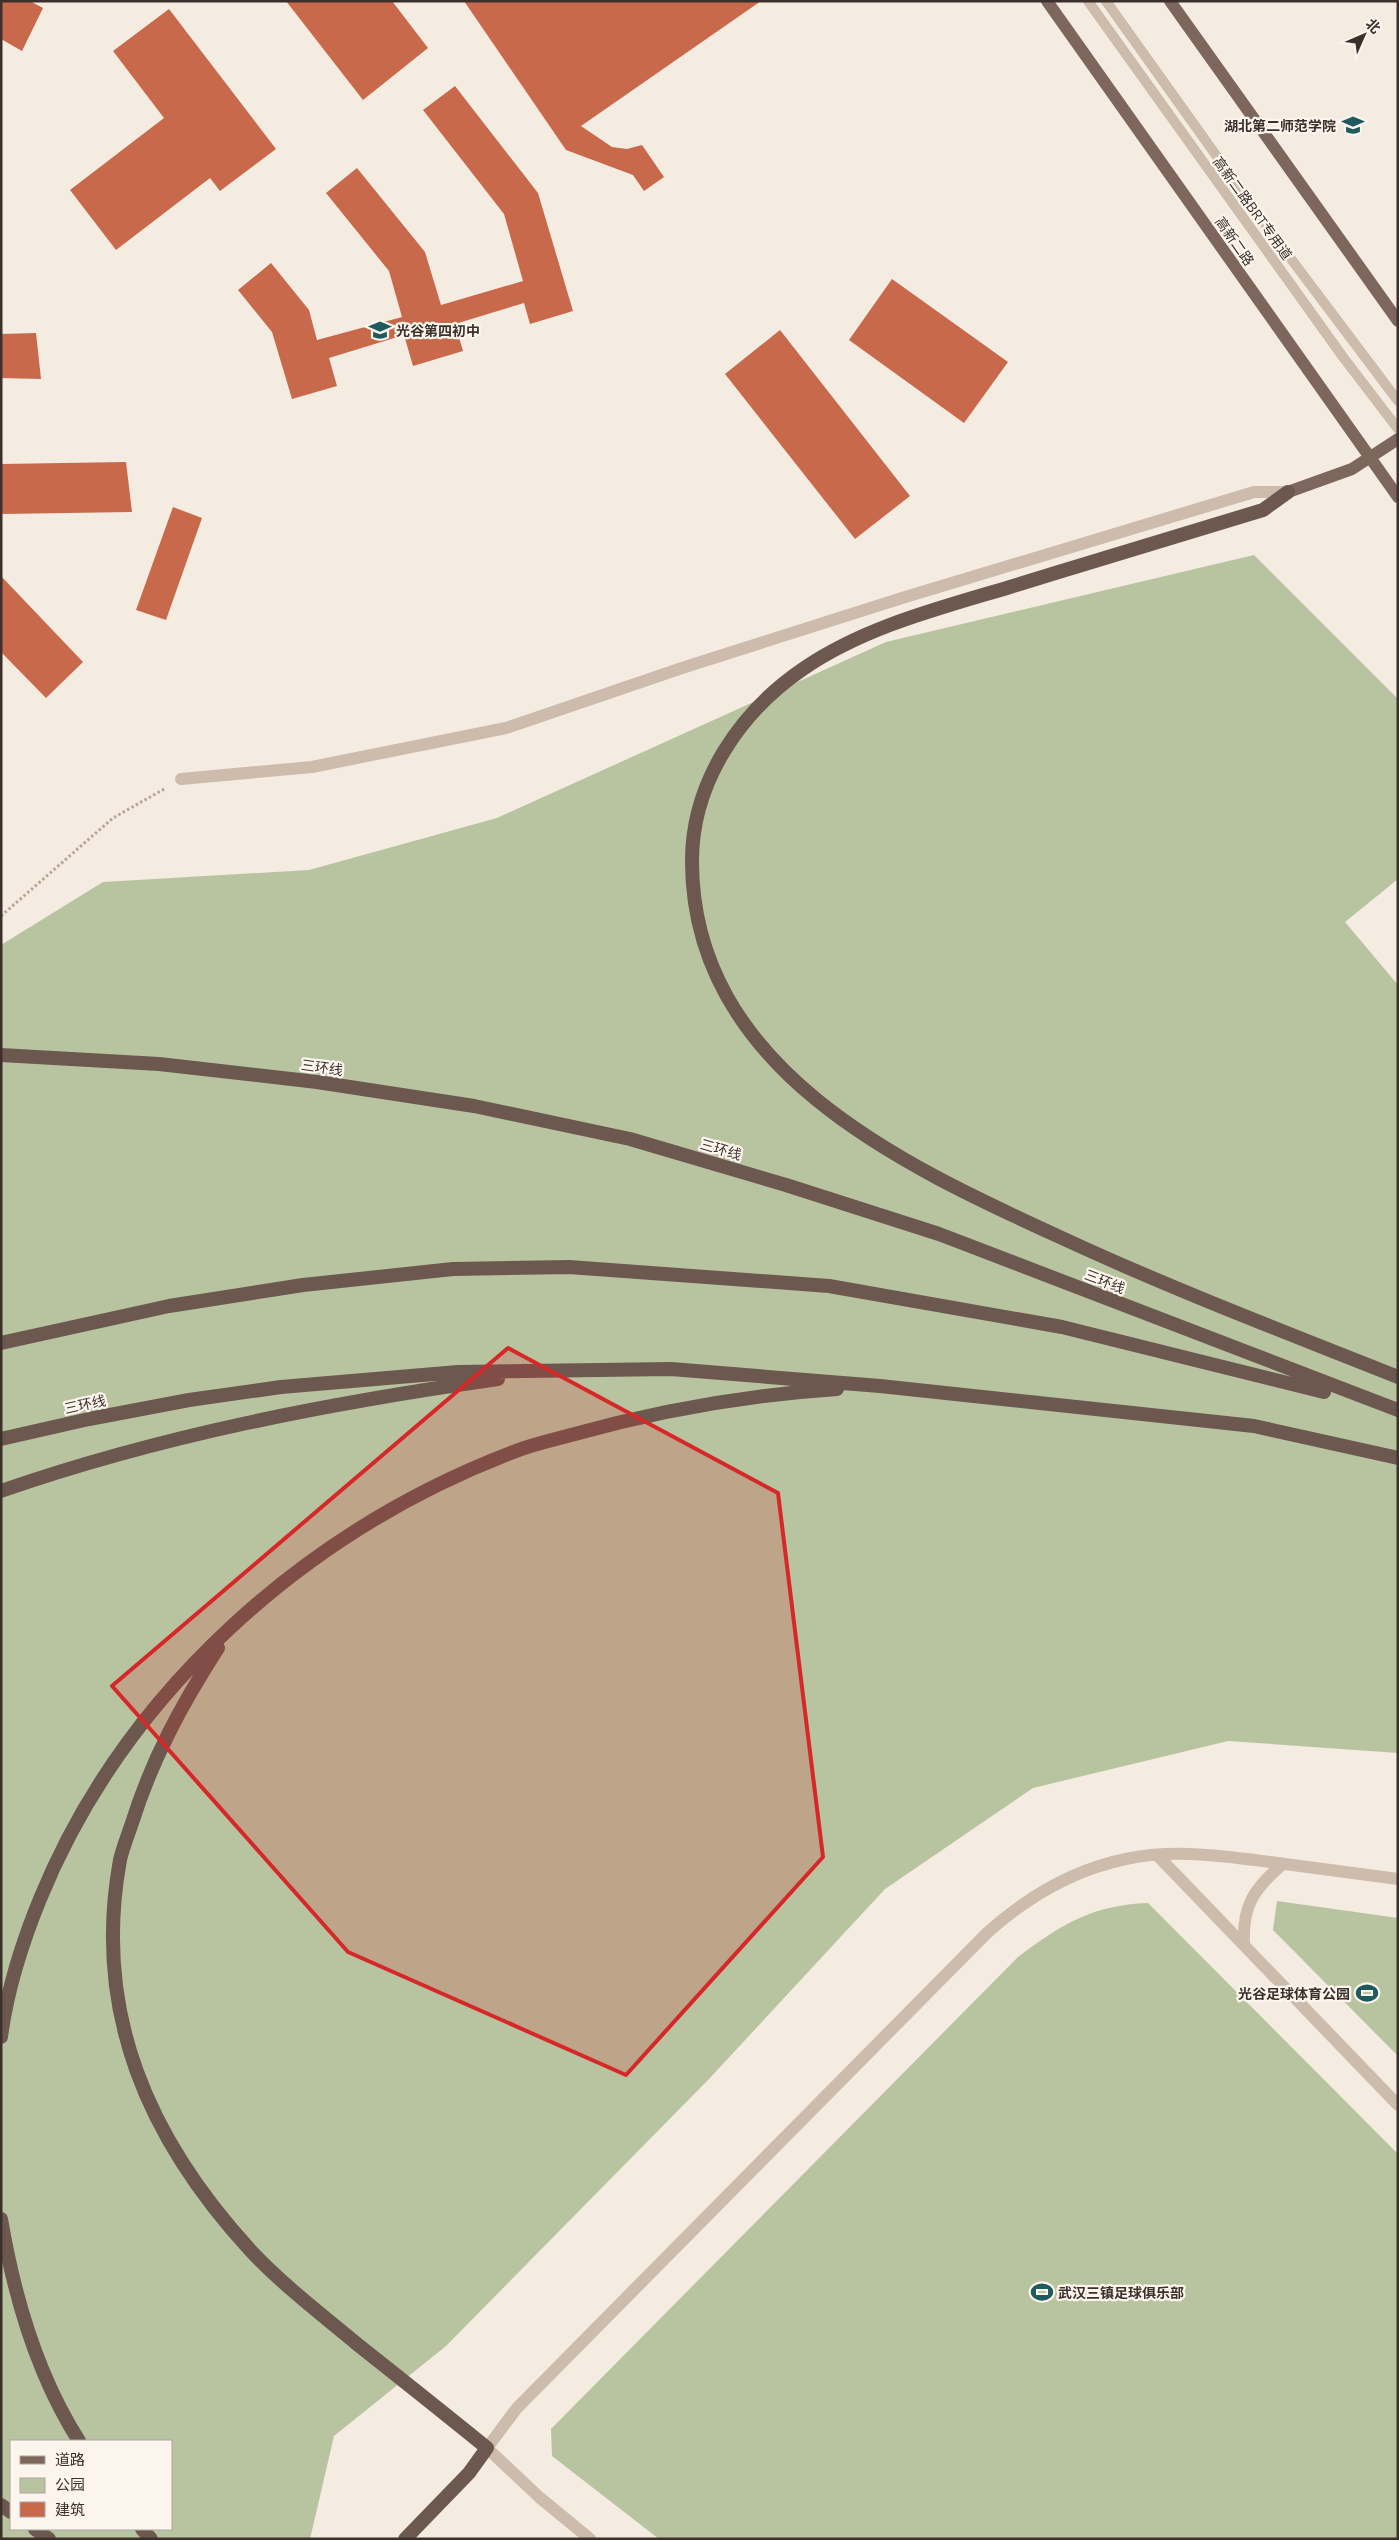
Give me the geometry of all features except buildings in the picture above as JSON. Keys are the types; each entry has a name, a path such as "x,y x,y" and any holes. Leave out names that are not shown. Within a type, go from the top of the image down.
{"highway":[{"path":"1288,492 1263,510 915,616 839,648 805,667 772,692 747,718 717,762 700,804 692,849 692,894 700,938 718,980 745,1025 778,1065 821,1106 870,1140 941,1180 1011,1215 1157,1282 1398,1377"},
{"name":"三环线","path":"1,1055 159,1064 317,1082 474,1106 630,1139 786,1185 930,1232 1091,1292 1392,1409"},
{"path":"4,1342 169,1306 303,1285 453,1269 569,1267 829,1286 1062,1327 1392,1409"},
{"name":"三环线","path":"1,1439 180,1402 281,1387 458,1372 671,1369 880,1386 1254,1426 1398,1458"},
{"path":"1,1491 65,1469 274,1416 404,1392 560,1370"},
{"path":"1,2037 3,2019 24,1938 56,1861 92,1793 134,1733 174,1685 231,1626 286,1580 357,1530 430,1488 517,1450 602,1426 674,1410 806,1391 880,1386"},
{"path":"231,1626 168,1730 143,1787 121,1859 112,1933 118,2008 138,2080 172,2147 209,2201 252,2251 299,2297 487,2448 468,2473 405,2539"},
{"path":"1,2219 9,2268 34,2348 69,2424 78,2440"},
{"path":"36,2530 49,2539"}],"main road":[{"name":"高新二路","path":"1047,1 1398,497"},
{"path":"1170,1 1398,321"},
{"path":"1288,492 1352,469 1398,439"}],"street":[{"path":"181,779 312,767 506,728 682,668 1235,497 1254,492 1288,492"},
{"path":"1157,1855 1398,2105"},
{"path":"590,2539 539,2498 487,2448 517,2408 986,1933 1016,1907 1046,1888 1085,1870 1126,1859 1157,1855 1198,1855 1398,1879"},
{"path":"1244,1945 1243,1926 1253,1893 1268,1876 1283,1864"}],"lane":[{"name":"高新二路BRT专用道","path":"1088,1 1398,429"},
{"name":"高新二路BRT专用道","path":"1106,1 1273,236 1398,401"}],"path":[{"path":"1,916 113,818 181,779"}],"highlighted area":[{"path":"508,1348 778,1493 823,1857 626,2075 348,1952 112,1686"}],"green space":[{"path":"1254,555 1398,699 1398,879 1345,922 1398,985 1398,1753 1228,1741 1033,1788 885,1889 709,2079 446,2346 334,2436 310,2539 1,2539 1,945 103,882 309,870 497,818 886,642"},
{"name":"光谷足球体育公园","path":"1277,1901 1398,1918 1398,2056 1273,1930"},
{"name":"武汉三镇足球俱乐部","path":"1148,1903 1398,2154 1398,2539 659,2539 552,2456 551,2429 1018,1957 1049,1935 1078,1918 1110,1908"}],"place":[{"name":"湖北第二师范学院","path":"1353,125"},
{"name":"光谷第四初中","path":"380,330"},
{"name":"光谷足球体育公园","path":"1367,1993"},
{"name":"武汉三镇足球俱乐部","path":"1042,2292"}]}
